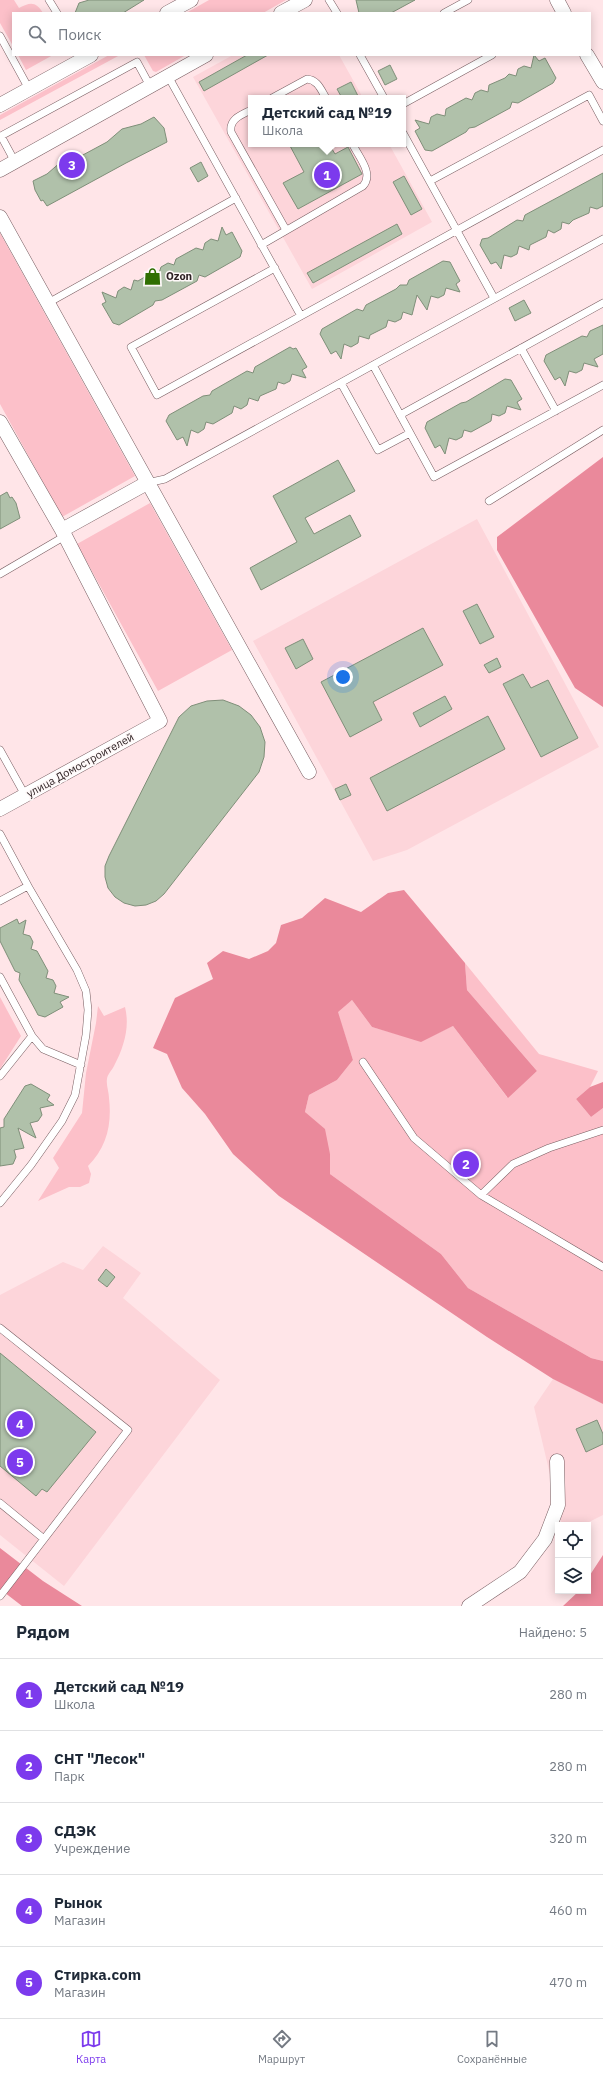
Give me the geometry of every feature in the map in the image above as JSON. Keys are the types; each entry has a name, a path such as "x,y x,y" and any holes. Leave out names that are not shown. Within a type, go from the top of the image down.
{"street":[{"path":"169,12 191,0"},
{"path":"283,12 305,0"},
{"path":"0,170 204,56"},
{"path":"589,56 603,82"},
{"path":"0,105 84,57"},
{"path":"0,217 309,772"},
{"path":"0,422 63,533 147,483"},
{"name":"улица Домостроителей","path":"0,809 160,721 63,533"},
{"path":"469,1606 520,1572 545,1539 558,1505 557,1461"}],"lane":[{"path":"49,0 56,12"},
{"path":"329,0 336,12"},
{"path":"446,12 468,0"},
{"path":"0,36 30,89"},
{"path":"406,102 490,56"},
{"path":"361,57 382,95"},
{"path":"15,162 1,136 137,62 150,86"},
{"path":"168,76 301,316"},
{"path":"278,95 307,79 313,80 324,95"},
{"path":"430,181 589,95 603,121"},
{"path":"248,112 235,119 231,125 232,132 286,230"},
{"path":"406,138 494,298"},
{"path":"262,245 366,182 368,175 354,147"},
{"path":"275,268 130,347 157,395 603,150"},
{"path":"48,303 236,198"},
{"path":"147,483 165,479 603,239"},
{"path":"400,415 603,303"},
{"path":"521,348 556,411"},
{"path":"373,365 434,477 603,385"},
{"path":"341,383 378,450 410,433"},
{"path":"489,500 603,430"},
{"path":"0,574 63,533"},
{"path":"0,750 25,795"},
{"path":"0,834 28,886 77,970 86,991 88,1010 81,1064 75,1095 50,1141 0,1203"},
{"path":"0,901 28,886"},
{"path":"0,976 32,1036 44,1049 81,1064"},
{"path":"0,1076 32,1036"},
{"path":"363,1062 414,1138 481,1195 602,1265"},
{"path":"481,1195 513,1164 549,1148 603,1130"},
{"path":"0,1328 128,1430 0,1596"},
{"path":"0,1503 44,1539"}],"shaded area":[{"path":"0,0 14,0 19,8 32,4 38,6 42,12 12,12 12,44 0,23"},
{"path":"209,0 286,0 265,12 188,12"},
{"path":"19,56 51,56 26,70"},
{"path":"107,56 118,56 0,120 0,115"},
{"path":"145,56 184,56 156,72 153,71"},
{"path":"231,56 340,56 361,95 248,95 248,147 391,147 432,222 312,289 193,77"},
{"path":"0,233 135,476 62,517 0,404"},
{"path":"603,457 603,707 575,688 497,550 497,537"},
{"path":"150,503 232,650 158,691 77,544"},
{"path":"477,519 599,747 407,850 373,861 253,641"},
{"path":"404,890 465,963 467,990 537,1071 508,1098 453,1026 421,1042 372,1027 352,1000 338,1012 353,1060 337,1080 309,1095 305,1112 325,1129 330,1154 330,1174 441,1254 468,1288 591,1358 603,1361 603,1404 553,1379 487,1337 279,1196 233,1154 205,1114 182,1088 167,1054 153,1048 175,998 213,979 207,963 223,951 249,959 268,951 276,943 281,925 302,918 325,898 361,912 388,893"},
{"path":"465,963 539,1054 598,1071 590,1087 576,1099 591,1117 603,1108 603,1361 591,1358 468,1288 441,1254 330,1174 330,1154 305,1112 309,1095 337,1080 353,1060 337,1011 352,1000 372,1027 421,1041 453,1026 507,1097 537,1071 467,990"},
{"path":"0,997 21,1036 0,1069"},
{"path":"98,1006 104,1016 125,1007 127,1022 125,1037 118,1059 107,1077 110,1117 107,1135 100,1151 88,1166 91,1174 89,1183 80,1187 69,1187 38,1201 59,1168 53,1158 82,1113 86,1073"},
{"path":"603,1082 603,1108 591,1117 576,1099 590,1087"},
{"path":"103,1246 141,1273 123,1298 220,1380 64,1586 0,1535 0,1295 63,1262 83,1270"},
{"path":"553,1379 603,1404 603,1515 589,1522 561,1522 534,1407"},
{"path":"0,1548 43,1581 82,1606 22,1606 0,1589"},
{"path":"603,1555 603,1606 563,1606 576,1594 591,1594 591,1573"}],"building":[{"path":"89,0 144,0 125,12 75,12 79,3"},
{"path":"356,0 415,0 393,12 359,12"},
{"path":"245,56 266,56 204,91 199,82"},
{"path":"534,56 539,61 545,58 556,78 553,83 518,103 512,102 510,108 475,127 469,128 466,132 432,151 425,150 415,131 420,128 415,120 429,124 431,117 437,114 445,116 446,109 466,98 472,100 475,93 481,90 488,92 489,85 505,78 509,74 516,76 518,69 524,66 531,68"},
{"path":"390,65 397,79 385,85 378,71"},
{"path":"351,82 358,95 340,95 337,89"},
{"path":"154,117 164,128 167,142 47,206 43,200 41,201 35,190 33,181 47,174 62,161 81,156 107,142 122,129 141,124"},
{"path":"291,147 331,147 335,154 348,147 362,174 298,209 283,183 304,172"},
{"path":"201,162 208,176 198,182 190,168"},
{"path":"603,173 603,206 597,209 590,207 589,213 573,220 569,224 562,222 561,229 554,233 548,230 546,237 530,245 529,250 519,246 517,254 511,257 504,255 501,269 496,262 491,264 480,245 482,239 488,238 517,220 523,221 525,215"},
{"path":"404,176 422,209 411,215 393,182"},
{"path":"397,224 402,234 313,283 307,273"},
{"path":"222,227 226,235 232,232 242,251 240,257 205,277 199,275 197,281 162,300 155,301 153,305 119,325 113,323 102,304 106,302 102,292 116,298 118,291 124,287 131,290 134,280 138,281 153,272 159,273 161,267 168,263 174,265 176,259 196,248 203,250 205,243 211,239 218,241"},
{"path":"443,261 450,262 460,281 456,284 460,292 446,288 444,295 438,298 431,296 427,310 417,295 412,315 403,312 401,319 395,322 388,320 386,327 370,335 369,339 359,336 358,343 351,347 344,344 341,359 336,351 331,354 320,334 322,329 357,309 363,311 366,305 396,289 400,285 407,285 409,280"},
{"path":"524,300 531,313 515,321 509,308"},
{"path":"603,325 603,354 594,359 598,367 584,363 582,370 576,373 569,371 565,386 560,377 555,380 544,361 546,355 582,336 587,337 590,331"},
{"path":"290,347 293,349 296,348 307,367 302,370 306,378 292,374 290,381 284,384 278,382 276,389 260,396 258,401 249,398 247,405 241,409 234,406 232,413 213,424 206,422 204,429 198,433 191,430 187,446 183,437 177,440 166,421 169,415 203,396 210,395 212,391 247,371 253,373 255,367"},
{"path":"505,379 511,380 522,399 517,402 521,410 507,406 505,413 499,416 492,414 491,421 471,432 464,430 462,437 456,440 449,438 445,454 440,445 435,448 425,428 427,422 461,403 466,402"},
{"path":"338,460 355,491 305,518 314,534 350,515 361,536 261,590 250,568 297,542 273,496"},
{"path":"7,492 10,498 12,497 16,503 20,518 0,529 0,496"},
{"path":"477,604 494,637 480,644 463,611"},
{"path":"423,628 443,665 373,702 382,720 350,737 321,682"},
{"path":"303,639 313,659 296,669 285,648"},
{"path":"497,658 501,667 489,673 484,665"},
{"path":"523,674 531,688 548,680 578,738 541,757 503,684"},
{"path":"445,696 452,709 420,727 413,713"},
{"path":"223,700 239,706 251,715 260,727 265,742 264,757 259,772 164,894 156,901 146,905 135,906 124,903 115,897 108,888 105,877 105,866 109,856 179,717 191,706 207,701"},
{"path":"488,716 505,749 387,811 370,778"},
{"path":"346,784 351,795 340,800 335,789"},
{"path":"17,919 19,924 26,920 23,934 30,936 33,942 31,949 37,951 48,971 46,978 53,980 56,986 54,993 69,997 60,1002 63,1007 45,1017 38,1015 19,980 20,973 15,971 0,941 0,928"},
{"path":"31,1084 50,1095 47,1100 54,1105 40,1108 42,1115 38,1121 30,1123 36,1138 18,1128 24,1148 14,1150 16,1157 13,1164 0,1166 0,1128 4,1127 4,1119 25,1086"},
{"path":"106,1269 115,1277 107,1287 98,1280"},
{"path":"0,1353 96,1432 47,1492 42,1489 36,1496 0,1466"},
{"path":"597,1420 603,1434 603,1444 586,1452 576,1429"}],"place":[{"name":"СДЭК","path":"72,165"},
{"name":"Детский сад №19","path":"327,175"},
{"name":"Ozon","path":"153,276"},
{"name":"СНТ \"Лесок\"","path":"466,1164"},
{"name":"Рынок","path":"20,1424"},
{"name":"Стирка.com","path":"20,1462"}]}
